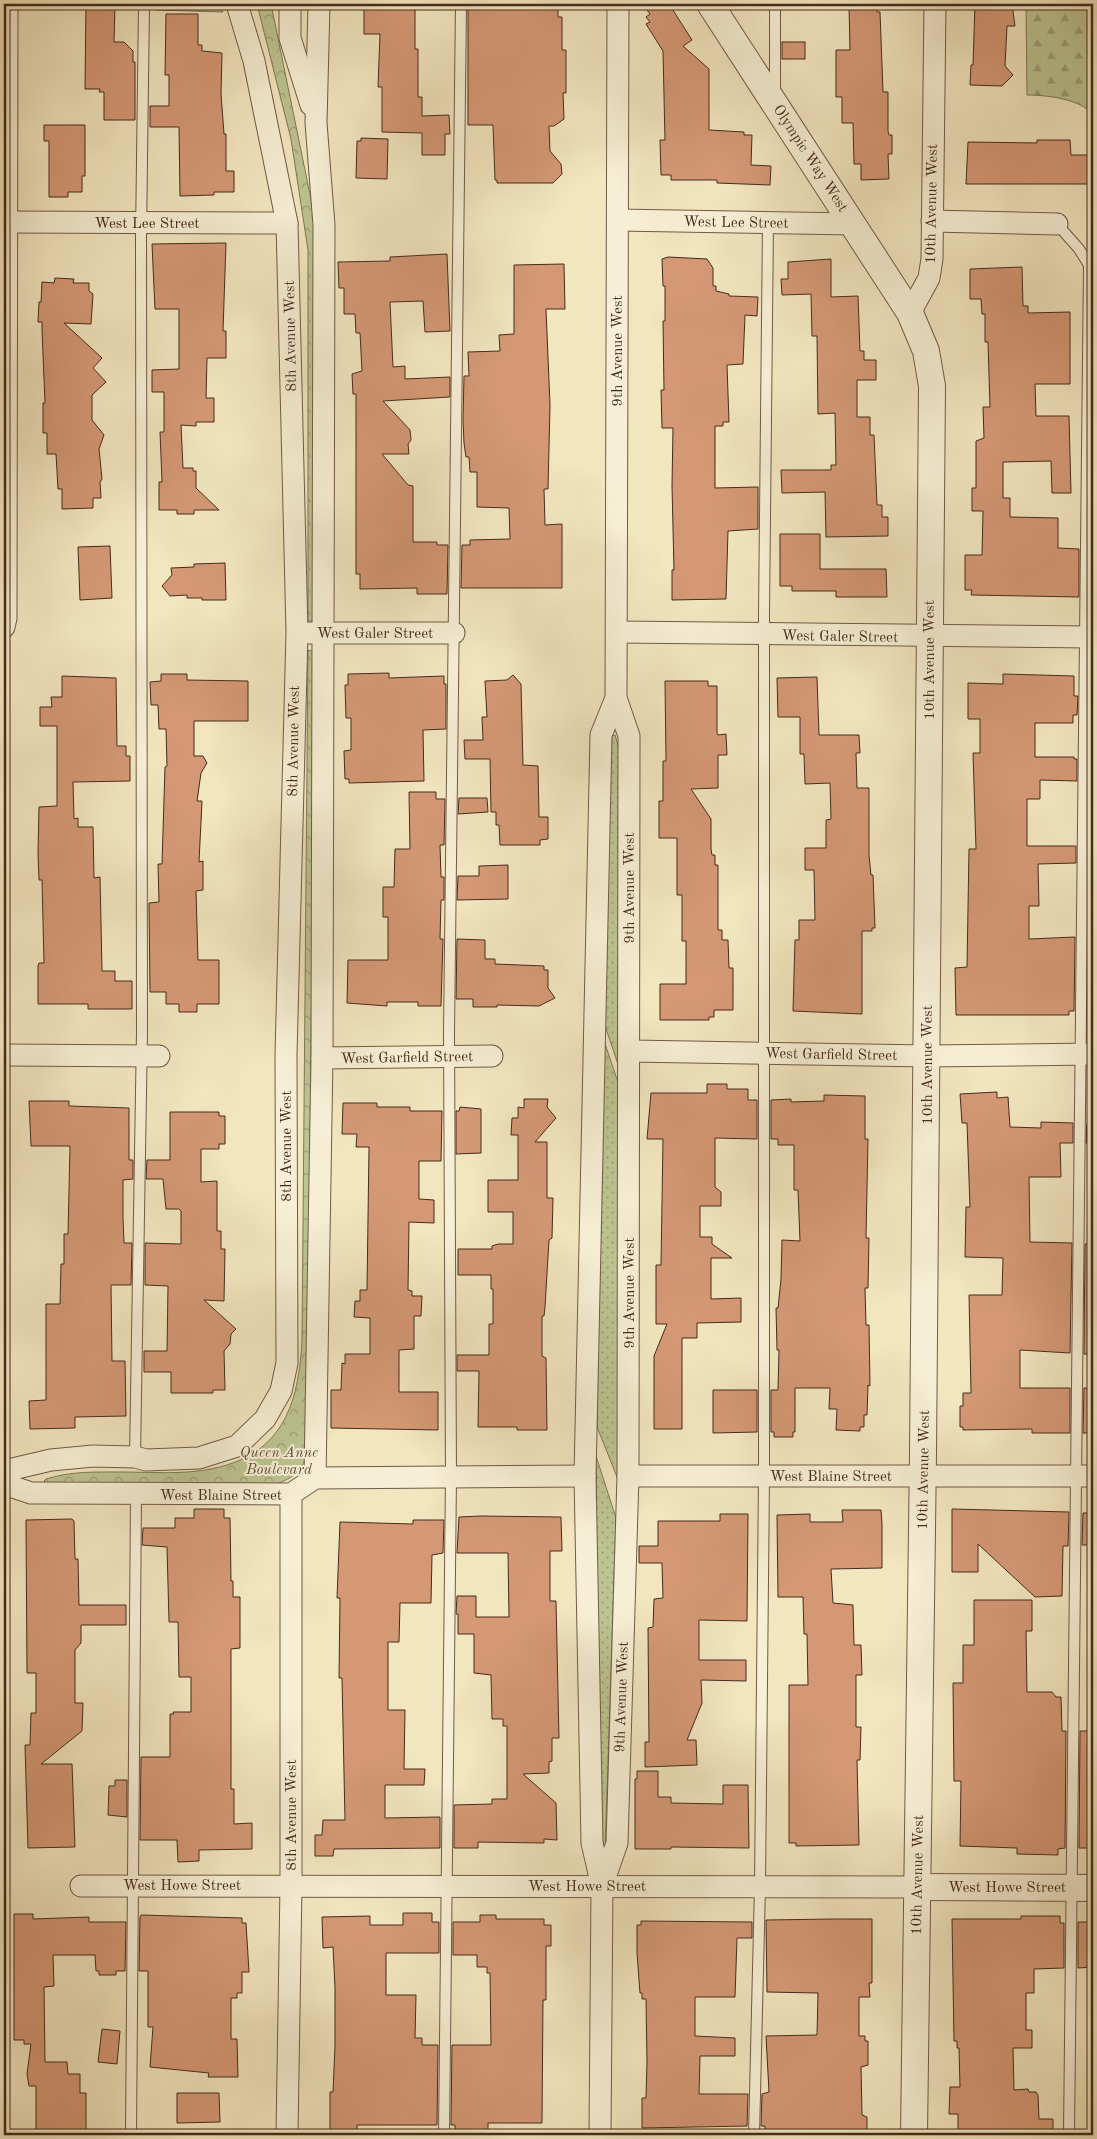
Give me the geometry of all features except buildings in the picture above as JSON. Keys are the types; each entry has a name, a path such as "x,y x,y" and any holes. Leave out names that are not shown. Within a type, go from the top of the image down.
{"street":[{"name":"8th Avenue West","path":"135,1457 146,1460 199,1458 238,1446 265,1419 281,1391 287,1363 286,1055 296,632 287,223 254,61 237,4"},
{"name":"8th Avenue West","path":"290,4 290,38 316,123"},
{"name":"8th Avenue West","path":"316,1478 322,1058 324,225 316,123 319,4"},
{"name":"9th Avenue West","path":"602,1886 617,1842 628,1476 630,1051 628,736 616,698 618,4"},
{"name":"Olympic Way West","path":"710,4 910,313"},
{"name":"10th Avenue West","path":"914,2135 923,1476 932,386 926,351 910,313 929,278 932,259 935,4"},
{"path":"4,627 6,618 6,10"},
{"name":"West Lee Street","path":"618,220 854,224"},
{"path":"932,221 1057,224"},
{"name":"West Lee Street","path":"7,222 287,223"},
{"name":"West Galer Street","path":"296,632 323,634 454,634"},
{"name":"West Galer Street","path":"617,632 1090,637"},
{"name":"9th Avenue West","path":"600,2135 602,1886 592,1842 585,1476 600,735 616,698"},
{"name":"West Garfield Street","path":"630,1051 927,1056 1087,1054"},
{"path":"4,1055 150,1056"},
{"name":"West Garfield Street","path":"322,1058 492,1056"},
{"path":"4,1471 51,1460 93,1456 135,1457"},
{"path":"316,1478 585,1476"},
{"name":"West Blaine Street","path":"628,1476 1085,1476"},
{"name":"West Blaine Street","path":"4,1484 31,1493 136,1495 291,1494 316,1478"},
{"name":"8th Avenue West","path":"287,2135 291,1885 291,1494"},
{"name":"West Howe Street","path":"81,1886 134,1884 1082,1888"}],"lane":[{"path":"135,1457 150,1056 142,223 144,4"},
{"path":"444,2135 451,1476 450,1057 461,4"},
{"path":"775,4 775,104"},
{"path":"754,2135 760,1886 764,1476 764,634 768,223"},
{"path":"1057,224 1090,265 1090,637 1082,1888 1069,2135"},
{"path":"131,2135 136,1495"}],"green space":[{"path":"156,4 218,4 223,12 156,10"},
{"path":"257,4 271,4 315,219 315,621 308,621 308,250 291,139"},
{"path":"1026,4 1093,4 1093,115 1081,105 1063,99 1027,95"},
{"name":"Queen Anne Boulevard","path":"308,650 315,652 307,1451 305,1459 303,1465 295,1474 271,1486 48,1485 44,1481 46,1479 74,1473 179,1472 225,1466 247,1457 265,1445 278,1430 288,1412 295,1391 300,1367 302,1341"},
{"path":"615,735 619,749 623,1079 603,1020 611,736"},
{"path":"600,1029 623,1097 619,1482 597,1427"},
{"path":"596,1456 616,1518 605,1854 596,1805"}]}
